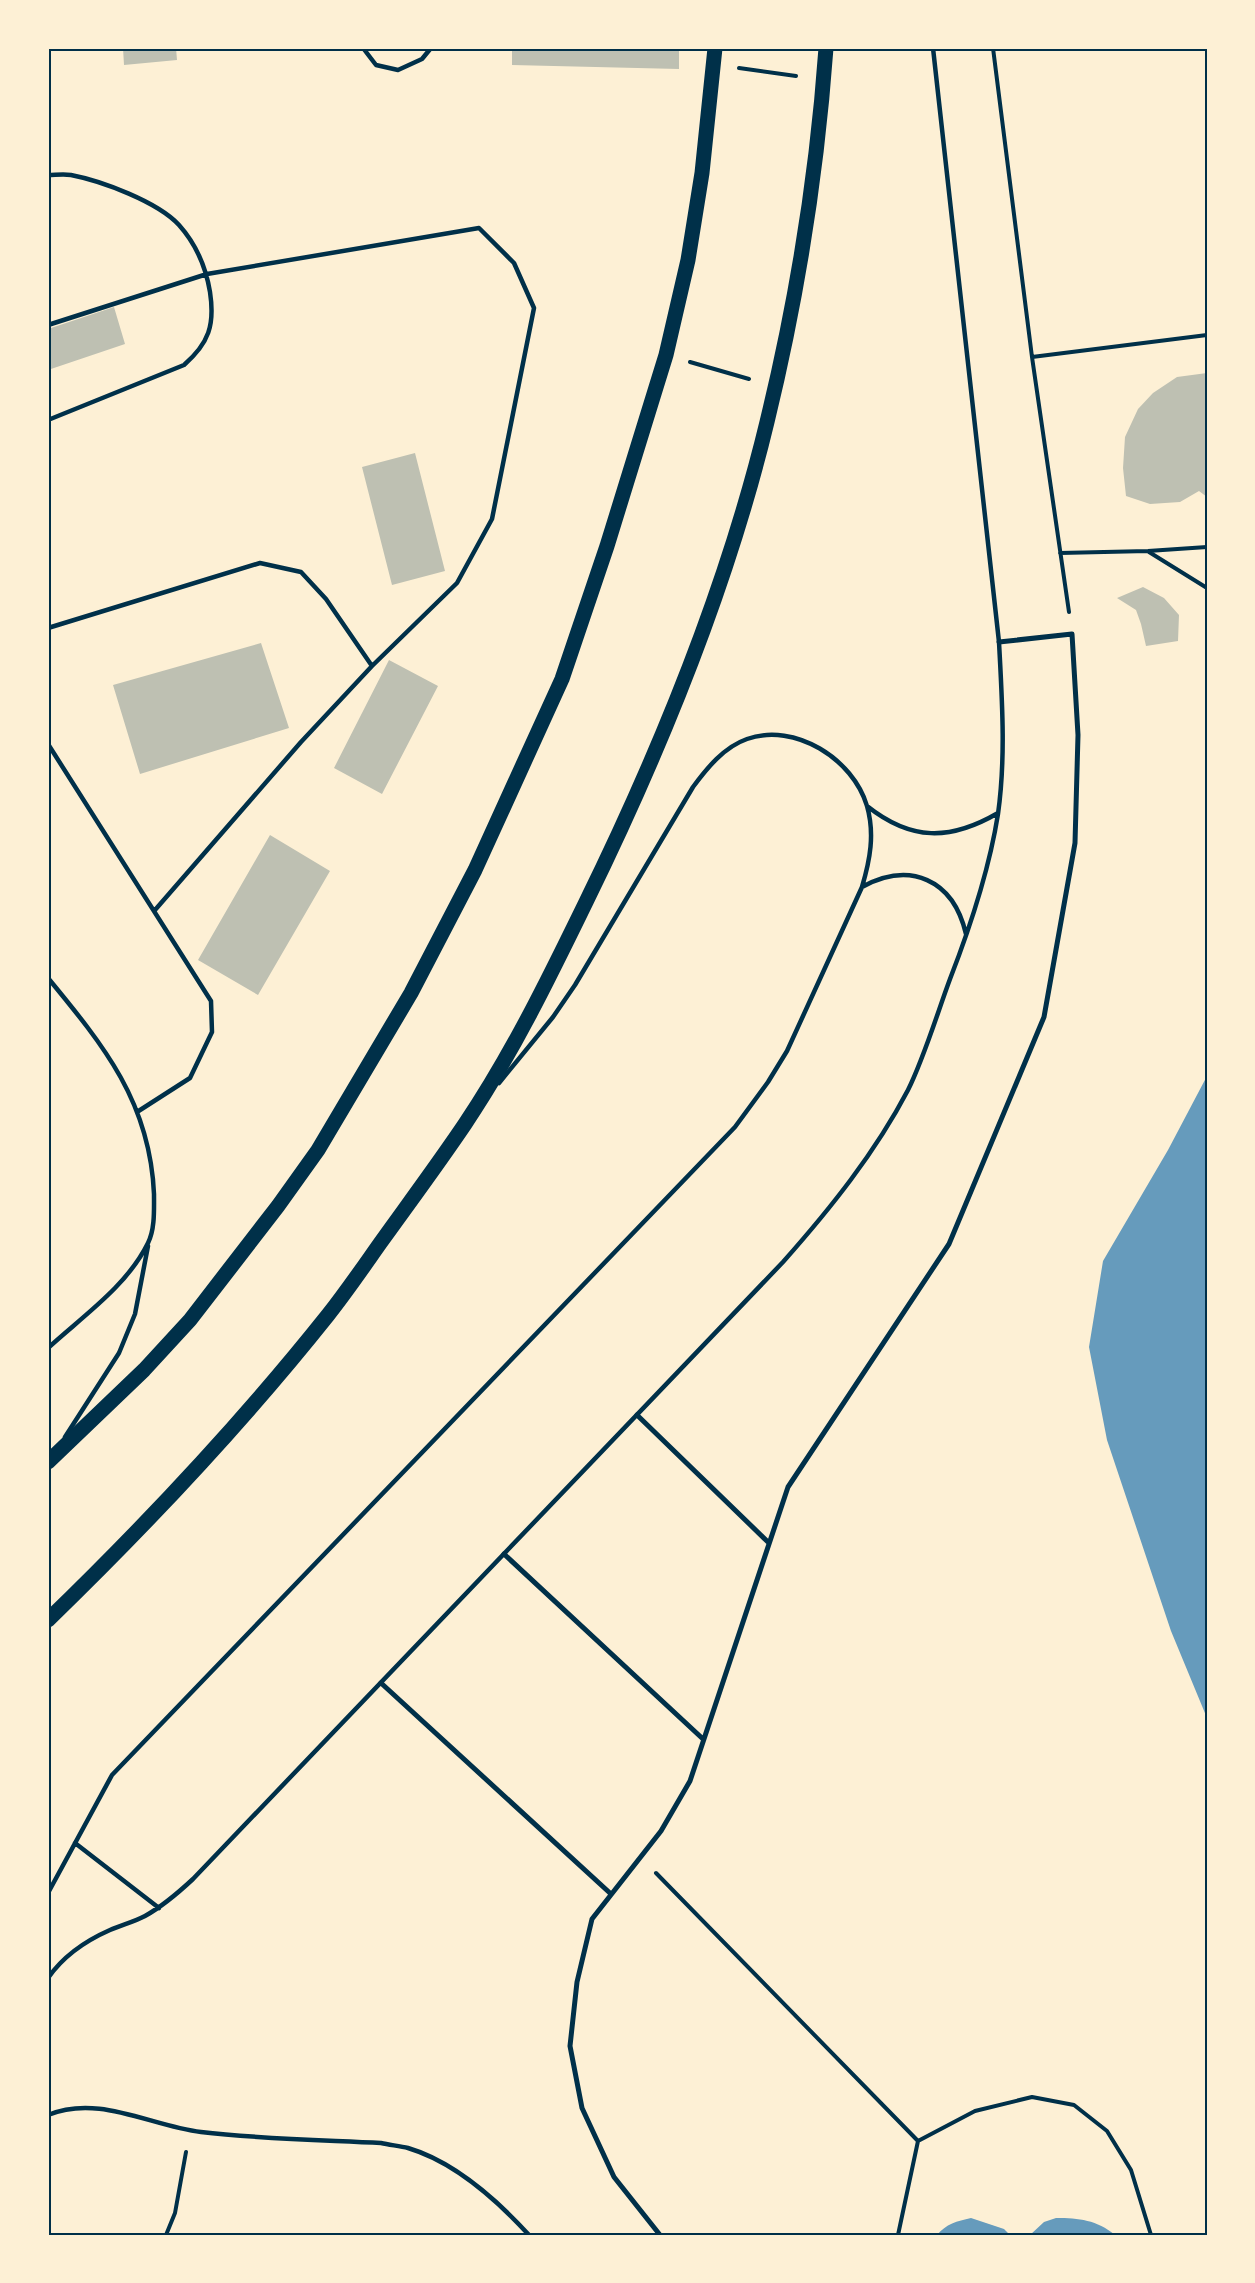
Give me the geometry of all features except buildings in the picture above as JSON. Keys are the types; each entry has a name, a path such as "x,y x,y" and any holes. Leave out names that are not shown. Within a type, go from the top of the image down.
{"main road":[{"path":"49,1461 144,1370 190,1320 233,1266 318,1150 411,993 475,870 562,679 666,355 691,238 702,173 715,48"},
{"path":"48,1620 99,1571 255,1404 331,1311 466,1122 516,1041 562,952 631,807 673,709 708,618 738,525 767,423 792,308 811,200 826,48"}],"street":[{"path":"660,2235 614,2177 582,2108 570,2046 577,1982 592,1919 661,1831 690,1781 788,1487 949,1244 1044,1017 1075,843 1078,735 1072,634 999,642"},
{"path":"637,1415 769,1543"},
{"path":"504,1554 704,1739"},
{"path":"381,1683 611,1894"}],"lane":[{"path":"363,48 376,65 398,70 422,59 431,48"},
{"path":"48,1978 59,1963 74,1950 159,1908 193,1879 783,1262 860,1167 909,1087 967,936 986,875 998,813 1003,741 999,642 933,48"},
{"path":"48,175 70,175 119,190 158,208 179,225 196,249 207,274 212,304 208,337 200,352 184,365 48,420"},
{"path":"48,325 207,274 478,228 514,263 534,308 492,519 457,583 372,666 301,742 155,910"},
{"path":"48,628 260,563 301,572 326,599 372,666"},
{"path":"48,1893 106,1785 128,1758 735,1127 768,1082 787,1051 862,887 872,850 867,806 860,790 846,770 817,747 785,736 756,736 739,743 716,759 693,787 575,985 553,1017 466,1122"},
{"path":"48,744 212,1001 212,1032 190,1078 137,1112"},
{"path":"867,806 901,828 921,833 941,834 961,831 980,824 998,813"},
{"path":"862,887 879,878 899,874 919,877 938,886 952,899 962,917 967,936"},
{"path":"48,978 98,1039 119,1073 137,1112 147,1146 153,1183 154,1213 135,1314 119,1353 49,1461"},
{"path":"48,1348 117,1286 135,1265 149,1241"},
{"path":"75,1843 159,1908"},
{"path":"48,2115 67,2110 100,2108 190,2131 381,2143 408,2148 458,2173 488,2196 529,2235"}],"path":[{"path":"993,48 1032,357 1072,634"},
{"path":"714,65 824,80"},
{"path":"1032,357 1207,335"},
{"path":"666,355 774,387"},
{"path":"1060,553 1148,552 1207,547"},
{"path":"1148,552 1207,588"},
{"path":"640,1857 918,2141"},
{"path":"918,2141 975,2111 1032,2097 1074,2105 1107,2131 1131,2170 1151,2235"},
{"path":"166,2235 175,2213 190,2131"},
{"path":"898,2235 918,2141"}],"water":[{"path":"1207,1076 1207,1718 1171,1631 1107,1440 1089,1347 1103,1261 1168,1150"},
{"path":"971,2218 1004,2229 1010,2235 937,2235 952,2224"},
{"path":"1056,2218 1087,2221 1115,2235 1030,2235 1044,2222"}]}
